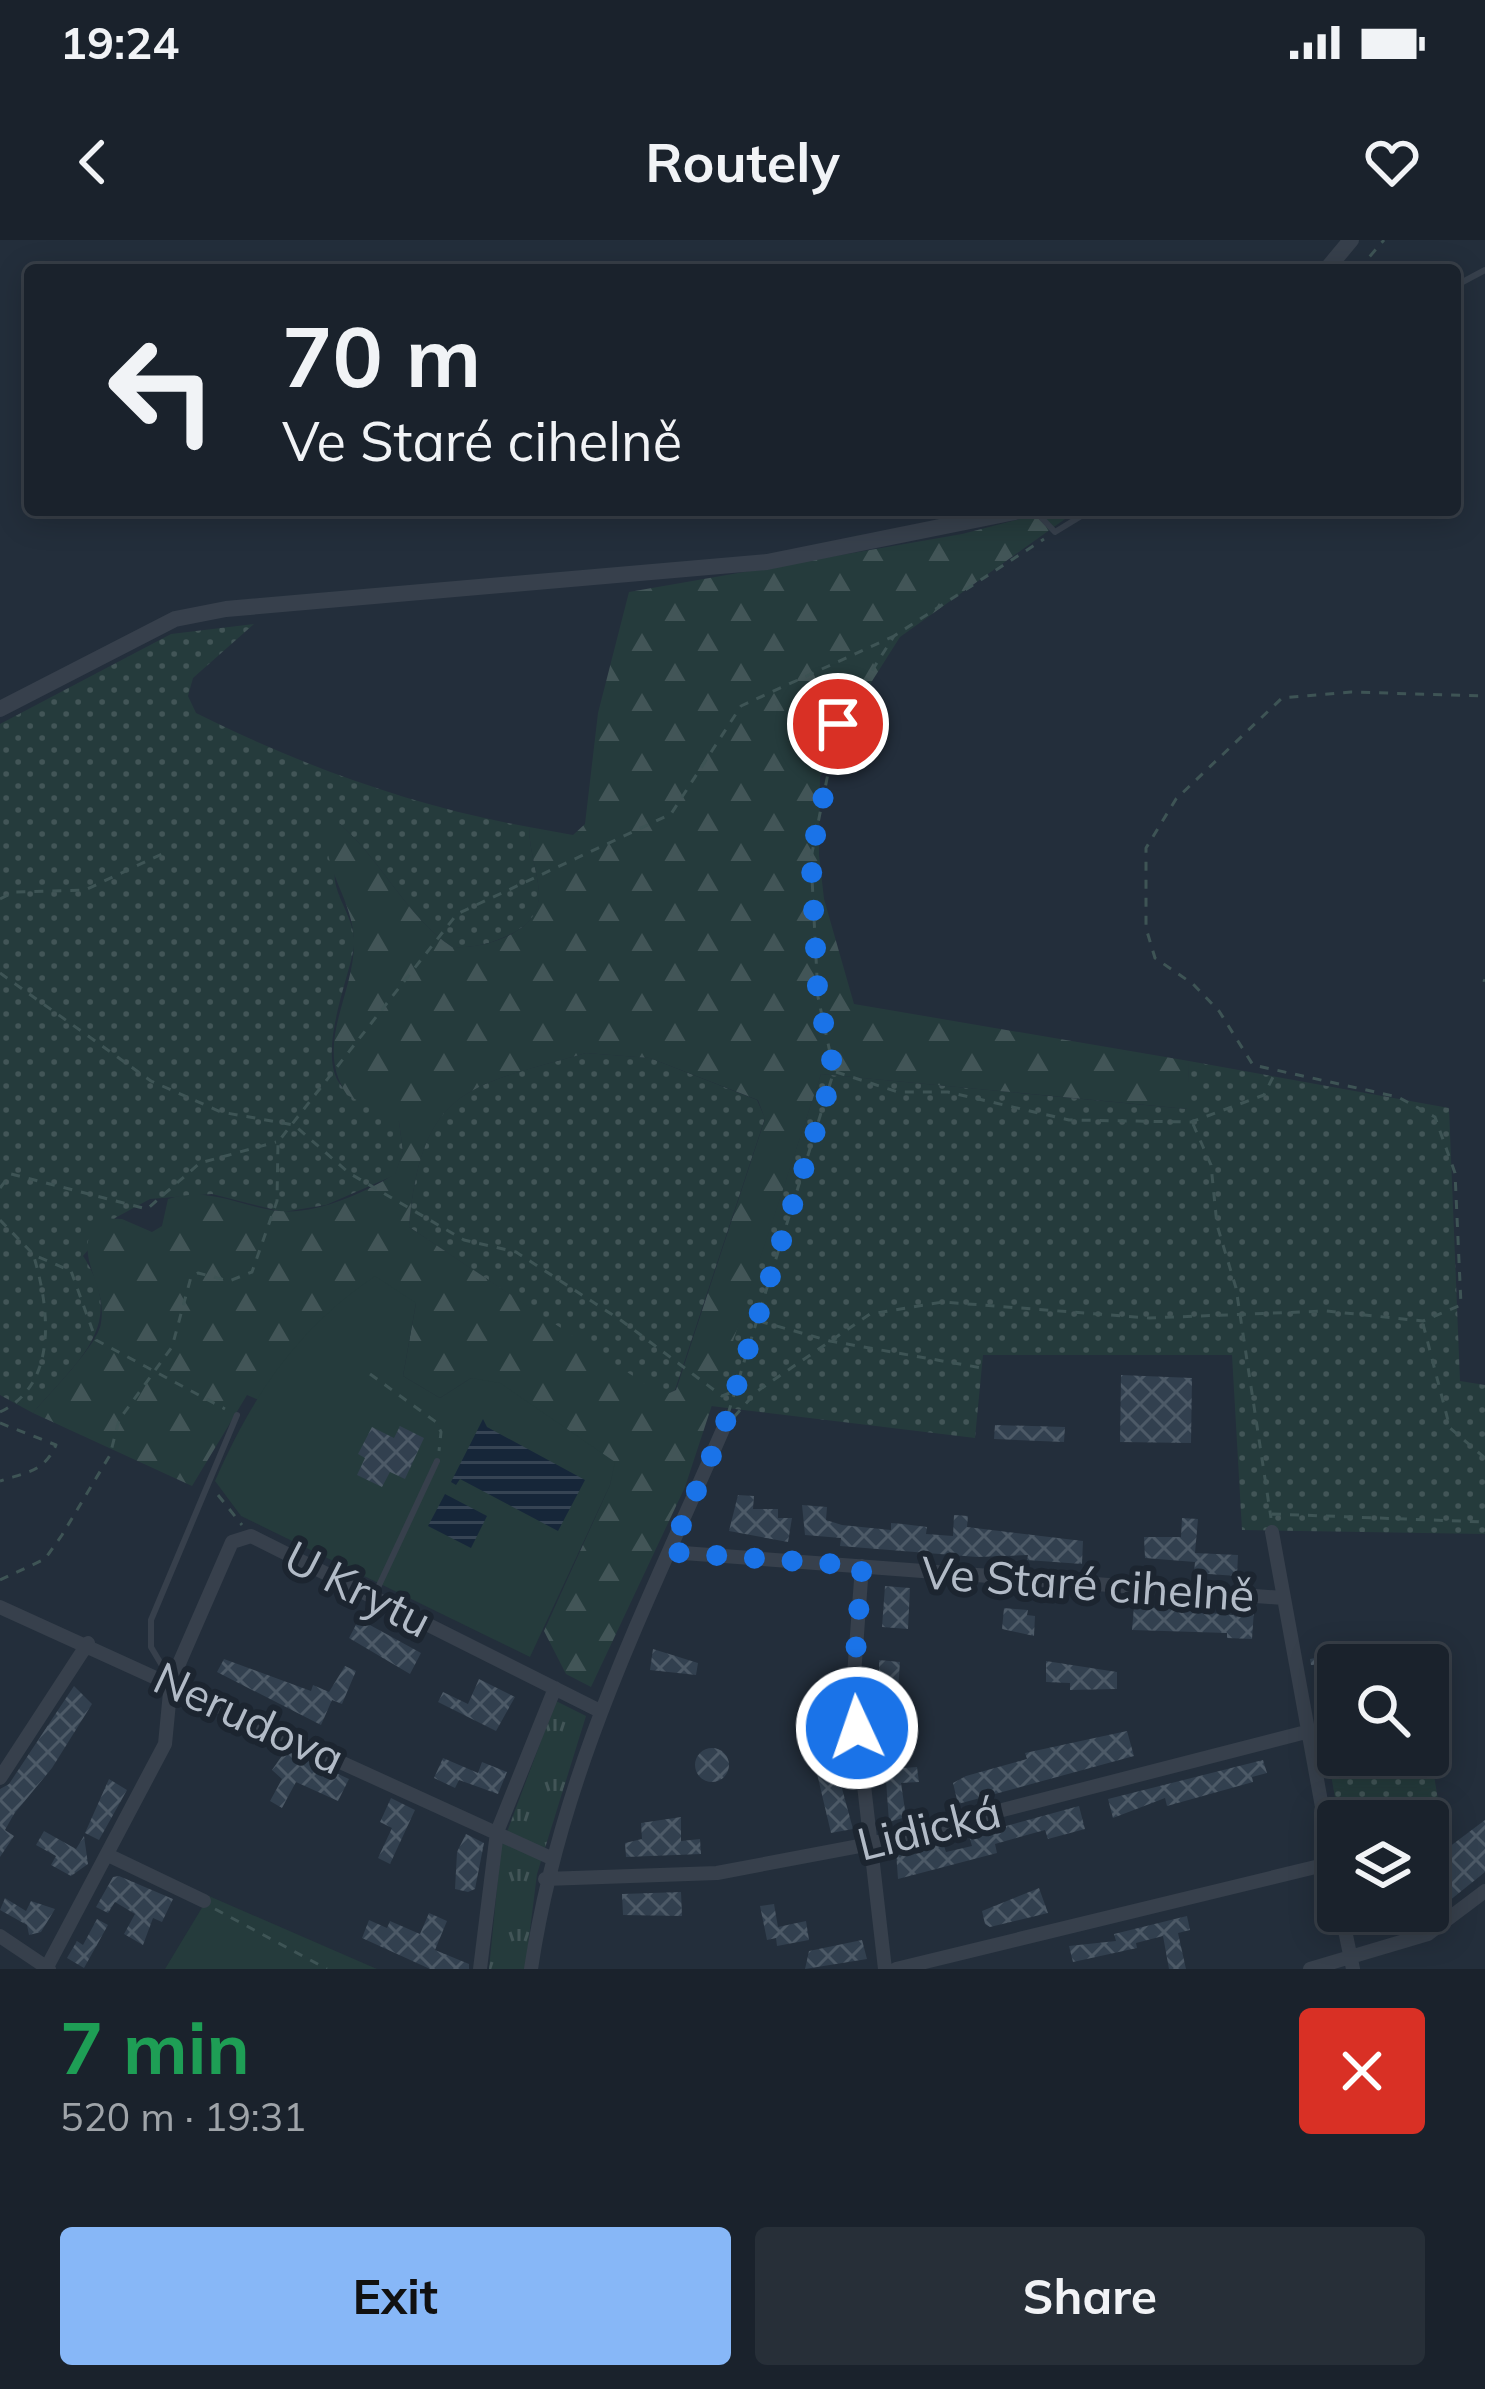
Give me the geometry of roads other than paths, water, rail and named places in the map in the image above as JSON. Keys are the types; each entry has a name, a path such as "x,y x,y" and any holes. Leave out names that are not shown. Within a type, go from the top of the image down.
{"street":[{"path":"1331,264 1351,240"},
{"path":"0,710 175,619 209,612 767,562 994,516"},
{"path":"531,1969 544,1879 598,1710 724,1427"},
{"path":"1272,1532 1319,1800"},
{"name":"U Krytu","path":"48,1968 165,1744 171,1682 232,1542 251,1535 598,1710"},
{"name":"Ve Staré cihelně","path":"670,1552 1283,1598"},
{"path":"862,1566 853,1689 885,1969"},
{"name":"Nerudova","path":"0,1607 88,1643 551,1858"},
{"path":"0,1778 88,1643"},
{"path":"480,1969 496,1832 554,1688"},
{"name":"Lidická","path":"544,1879 718,1873 870,1844 1306,1732"},
{"path":"110,1856 204,1901"},
{"path":"896,1969 1317,1867"},
{"path":"1310,1969 1351,1962 1428,1934 1485,1891"},
{"path":"1345,1932 1351,1962"},
{"path":"0,1936 48,1968"}],"lane":[{"path":"1039,516 1054,532 1080,516"},
{"path":"171,1682 151,1647 151,1620 237,1415"},
{"path":"374,1597 437,1461"}],"water":[{"path":"483,1419 487,1427 585,1480 558,1531 460,1479 456,1485 451,1482"},
{"path":"445,1494 487,1516 471,1548 428,1526"}]}
